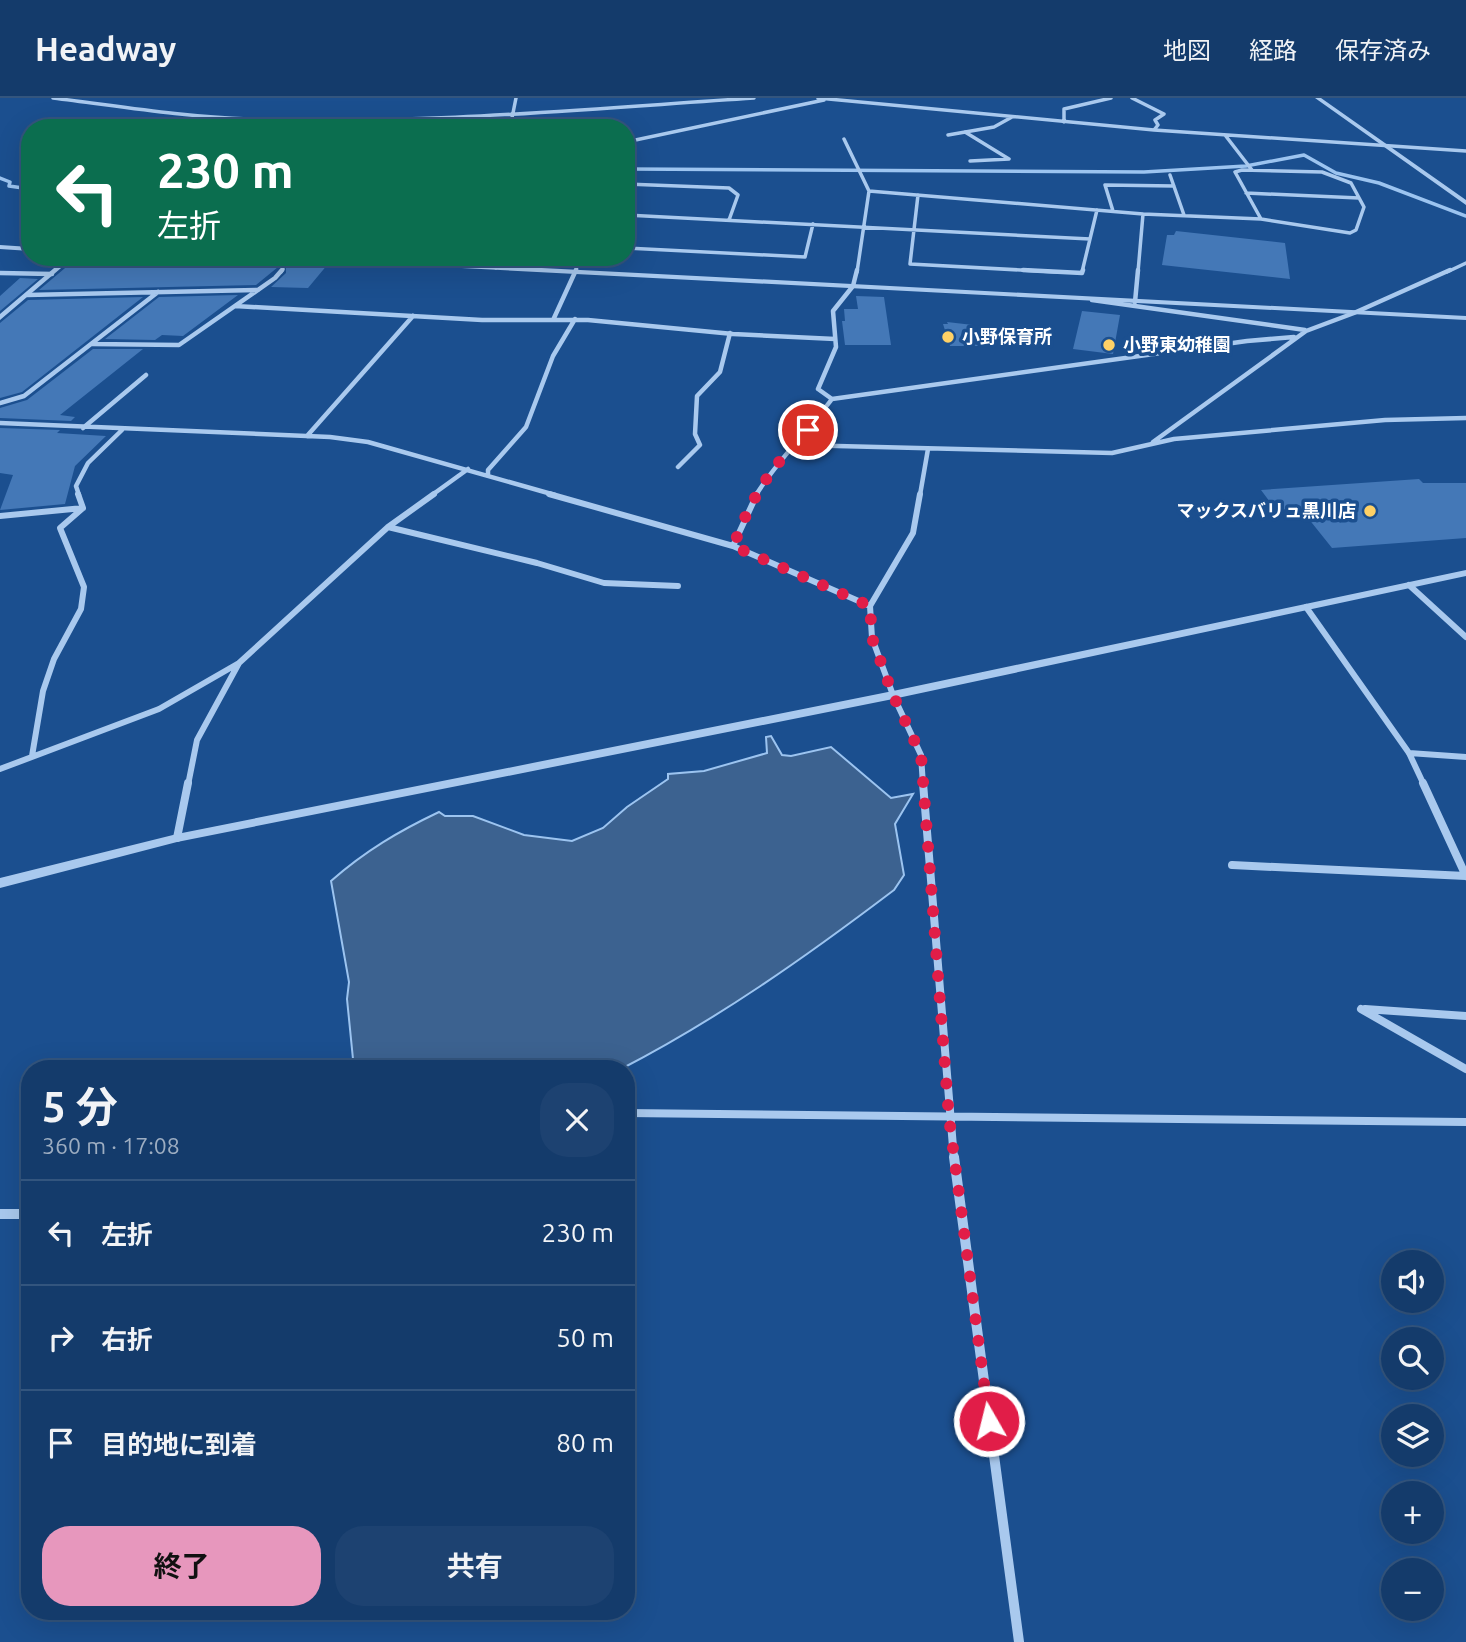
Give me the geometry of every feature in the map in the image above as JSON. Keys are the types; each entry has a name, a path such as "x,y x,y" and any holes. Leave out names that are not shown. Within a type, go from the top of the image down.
{"street":[{"path":"53,98 193,115 272,119"},
{"path":"511,119 516,98"},
{"path":"632,98 634,106"},
{"path":"329,119 512,114 754,98"},
{"path":"818,98 1154,130 1466,152"},
{"path":"1064,122 1064,109 1111,98"},
{"path":"1132,98 1164,114 1155,120 1158,125 1154,130"},
{"path":"1318,98 1466,203"},
{"path":"635,140 830,99"},
{"path":"948,135 994,127 1013,117"},
{"path":"965,132 1009,159 970,161"},
{"path":"1225,135 1252,170"},
{"path":"844,139 869,191 853,286 832,311 836,347 818,389 832,399 1247,341 1294,337"},
{"path":"869,191 1143,214 1261,219 1350,233 1356,230 1364,207 1352,183 1322,172 1235,172 1261,219"},
{"path":"1170,175 1184,215"},
{"path":"635,184 729,188 738,195 729,220"},
{"path":"1113,211 1105,185 1174,186"},
{"path":"1246,193 1359,198"},
{"path":"918,195 910,264 1082,273 1097,210"},
{"path":"1135,302 1143,214"},
{"path":"635,215 1090,239"},
{"path":"635,248 804,257 813,224"},
{"path":"0,247 21,248"},
{"path":"1149,445 1294,337 1466,262"},
{"path":"0,318 61,266"},
{"path":"92,344 179,345 258,290 282,269 281,266"},
{"path":"477,266 1466,318"},
{"path":"554,318 577,266"},
{"path":"0,273 52,274"},
{"path":"27,295 258,290"},
{"path":"0,403 24,397 158,292"},
{"path":"1092,300 1306,331"},
{"path":"235,306 482,320 575,319 835,339"},
{"path":"307,436 413,316"},
{"path":"488,475 488,470 526,427 552,356 575,319"},
{"path":"678,467 700,445 695,434 697,396 720,372 730,333"},
{"path":"82,429 146,375"},
{"path":"733,546 750,506 772,470 797,445 832,399"},
{"path":"797,445 1111,453 1174,439 1385,419 1466,418"},
{"path":"0,423 82,429 307,436 368,442 733,546 870,606"},
{"path":"83,508 76,486 88,463 122,430"},
{"path":"929,449 913,533 870,606 872,638 893,695 921,755 949,1118 1019,1642"},
{"path":"0,769 159,709 239,663 388,527 468,470"},
{"path":"0,516 83,508"},
{"path":"32,756 43,691 54,659 82,609 84,587 60,528 83,508"},
{"path":"388,527 537,562 604,583 678,586"},
{"path":"0,883 177,838 893,695 1466,573"},
{"path":"1409,585 1466,637"},
{"path":"1232,865 1466,876 1409,753 1306,607"},
{"path":"177,838 197,740 239,663"},
{"path":"1409,753 1466,757"},
{"path":"1466,1016 1361,1009 1466,1069"},
{"path":"635,1113 1466,1122"},
{"path":"0,1214 21,1214"}],"water":[{"path":"771,736 782,755 791,756 831,747 891,798 913,794 895,824 904,875 894,890 761,986 635,1062 353,1060 347,999 349,982 331,881 344,870 383,842 439,812 445,816 473,816 524,835 572,841 603,828 627,807 668,779 668,774 704,771 767,753 766,737"}],"building":[{"path":"1176,231 1285,243 1290,279 1162,265 1167,235 1174,235"},
{"path":"67,266 278,267 256,285 39,290"},
{"path":"286,266 326,266 308,288 271,287 286,273"},
{"path":"20,278 38,279 0,311 0,296"},
{"path":"238,295 183,336 162,335 155,340 105,339 159,297"},
{"path":"856,296 884,297 891,345 845,345 842,321 845,321 844,309 858,309"},
{"path":"143,297 22,392 0,398 0,323 28,300"},
{"path":"1082,311 1120,315 1113,354 1073,349"},
{"path":"947,322 973,325 979,346 950,346 943,324 948,324"},
{"path":"93,349 143,349 60,415 75,417 71,421 0,418 0,408 27,400"},
{"path":"0,428 60,430 57,433 106,436 75,466 65,504 0,510 13,475 0,473"},
{"path":"1419,479 1423,483 1466,483 1466,538 1332,548 1300,508 1276,510 1261,490"}],"waterway":[{"path":"635,169 1144,172 1246,166 1304,155 1336,173 1379,183 1466,216"},
{"path":"0,178 10,182 9,186 21,188"}],"place":[{"name":"小野保育所","path":"948,337"},
{"name":"小野東幼稚園","path":"1109,345"},
{"name":"マックスバリュ黒川店","path":"1370,511"}],"route":[{"path":"808,430 772,470 750,506 733,546 870,606 872,638 893,695 921,755 949,1118 989,1421"}]}
